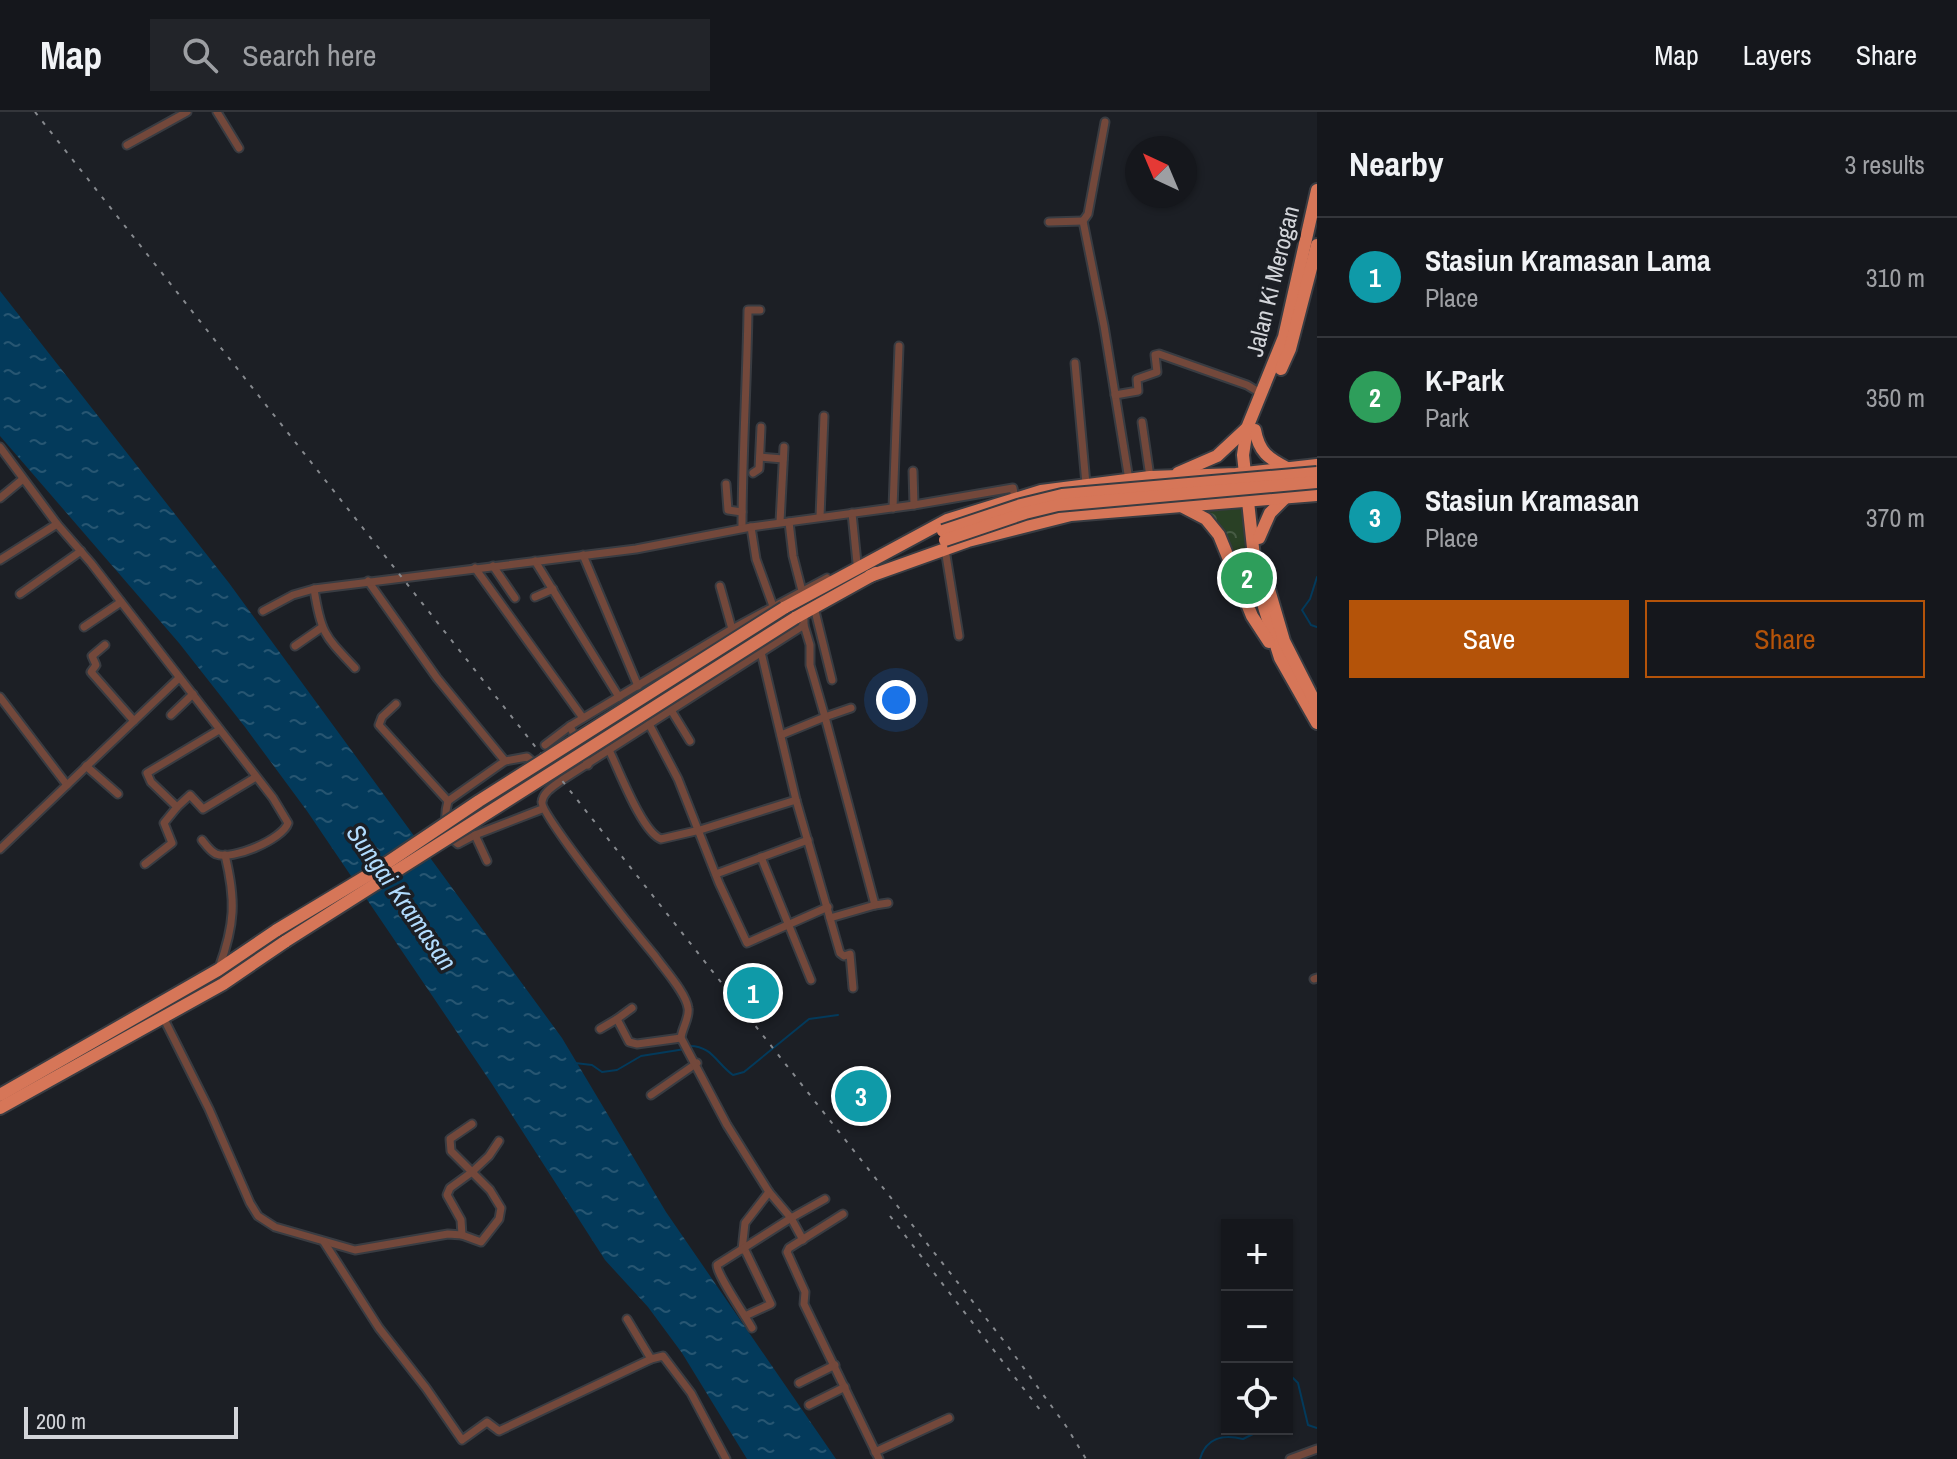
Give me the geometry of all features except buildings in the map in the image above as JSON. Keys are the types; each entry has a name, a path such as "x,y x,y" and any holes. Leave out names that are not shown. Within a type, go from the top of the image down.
{"highway":[{"name":"Jalan Ki Merogan","path":"1252,502 1251,429 1284,337 1317,190"},
{"name":"Jalan Ki Merogan","path":"1251,429 1290,349 1315,264 1317,245"},
{"path":"1164,477 1217,456 1251,429 1264,455 1292,467"},
{"path":"0,1095 218,970 778,607 863,568 947,520 1059,487 1317,465"},
{"path":"944,540 1021,505 1062,495 1317,473"},
{"path":"0,1108 232,979 286,941 804,616 863,568 1025,513 1058,505 1317,482"},
{"path":"944,540 968,541 1071,515 1317,495"},
{"path":"1259,538 1270,513 1286,497"},
{"path":"1252,502 1265,580 1284,641 1317,706"},
{"path":"1252,502 1260,592 1280,658"},
{"path":"1177,505 1200,515 1219,535 1252,616 1317,723"}],"street":[{"path":"127,145 187,112"},
{"path":"217,112 239,148"},
{"path":"1105,122 1088,214 1083,221 1129,480"},
{"path":"1049,222 1083,221"},
{"path":"760,310 748,310 742,512 756,559 778,607"},
{"path":"893,508 899,346"},
{"path":"1115,395 1138,391 1137,379 1156,373 1155,355 1159,354 1247,385 1263,394"},
{"path":"1075,363 1086,484"},
{"path":"820,517 824,416"},
{"path":"1142,422 1150,477"},
{"path":"753,473 759,471 761,427"},
{"path":"0,447 57,524 193,694 281,811 288,826 254,849 225,855 214,853 202,840"},
{"path":"784,447 784,522 802,591"},
{"path":"760,457 783,459"},
{"path":"0,465 9,459"},
{"path":"913,471 914,505"},
{"path":"0,498 23,479"},
{"path":"726,484 728,510 742,512"},
{"path":"263,611 293,595 314,589 636,549 746,528 1013,488 1015,498"},
{"path":"545,745 570,726 732,629 778,607 802,591 863,568 852,513"},
{"path":"0,560 57,524"},
{"path":"944,540 959,636"},
{"path":"20,594 81,551"},
{"path":"583,555 638,686"},
{"path":"535,561 619,697"},
{"path":"493,566 515,598"},
{"path":"475,568 583,718"},
{"path":"368,581 437,678 505,761"},
{"path":"720,586 732,629"},
{"path":"314,589 321,628 355,668"},
{"path":"535,597 553,589"},
{"path":"84,627 121,602"},
{"path":"803,1240 727,1125 683,1041 689,1011 687,1003 542,809 542,802 548,791 557,784 761,652 804,616"},
{"path":"804,616 832,680"},
{"path":"804,616 810,645 810,665 875,905"},
{"path":"295,646 321,628"},
{"path":"105,645 92,656 96,665 91,672 134,721"},
{"path":"761,652 796,800 840,953 844,956 850,954 853,988"},
{"path":"0,849 179,678"},
{"path":"171,715 193,694"},
{"path":"0,697 67,785"},
{"path":"396,704 382,717 379,725 448,801"},
{"path":"781,735 851,708"},
{"path":"671,710 690,741"},
{"path":"649,724 678,779 747,943 828,907"},
{"path":"570,726 588,765"},
{"path":"177,807 151,782 147,773 219,730"},
{"path":"609,750 643,820 656,838 700,830 796,800"},
{"path":"542,809 458,844 454,843 445,816 448,801 505,761 531,758 557,784"},
{"path":"86,766 118,794"},
{"path":"145,864 172,843 164,823 190,795 203,809 256,777"},
{"path":"475,835 487,861"},
{"path":"716,874 808,840"},
{"path":"218,970 232,929 233,914 234,896 225,855"},
{"path":"761,857 811,980"},
{"path":"830,918 888,903"},
{"path":"600,1029 632,1008"},
{"path":"163,1017 209,1109 250,1203 258,1216 275,1227 355,1250 448,1234 483,1241 502,1213 500,1205 490,1190 455,1157 450,1147 450,1139 472,1124"},
{"path":"617,1019 626,1039 633,1044 683,1041"},
{"path":"651,1095 697,1063"},
{"path":"462,1235 461,1220 447,1195 450,1188 489,1156 499,1141"},
{"path":"745,1316 771,1304 743,1249 745,1223 769,1192"},
{"path":"752,1328 717,1273 717,1265 825,1199"},
{"path":"843,1214 787,1252 805,1292 804,1304 877,1455 949,1418"},
{"path":"324,1242 379,1328 462,1440 487,1422 499,1431 661,1355 670,1363 695,1401 726,1459"},
{"path":"627,1319 651,1359"},
{"path":"799,1383 835,1365"},
{"path":"809,1405 845,1387"},
{"path":"1290,1459 1317,1449"}],"green space":[{"path":"1243,506 1251,569 1267,631 1249,596 1227,535 1212,515 1201,508"}],"water":[{"name":"Sungai Kramasan","path":"0,291 229,583 562,1038 666,1212 836,1459 747,1459 682,1353 648,1307 605,1260 492,1084 307,811 179,643 0,436"}],"waterway":[{"path":"1317,577 1310,599 1302,610 1311,625 1317,627"},
{"path":"690,1046 709,1052 733,1075 744,1072 809,1019 838,1015"},
{"path":"575,1063 592,1065 602,1072 617,1070 641,1056 685,1049"},
{"path":"1293,1378 1298,1383 1308,1425 1317,1428"},
{"path":"1200,1459 1206,1446 1216,1439 1243,1439 1251,1435"}],"railway":[{"path":"35,112 1007,1345 1086,1459"},
{"path":"890,1216 1044,1415"}],"place":[{"name":"K-Park","path":"1247,578"},
{"name":"Stasiun Kramasan Lama","path":"753,993"},
{"name":"Stasiun Kramasan","path":"861,1096"}]}
